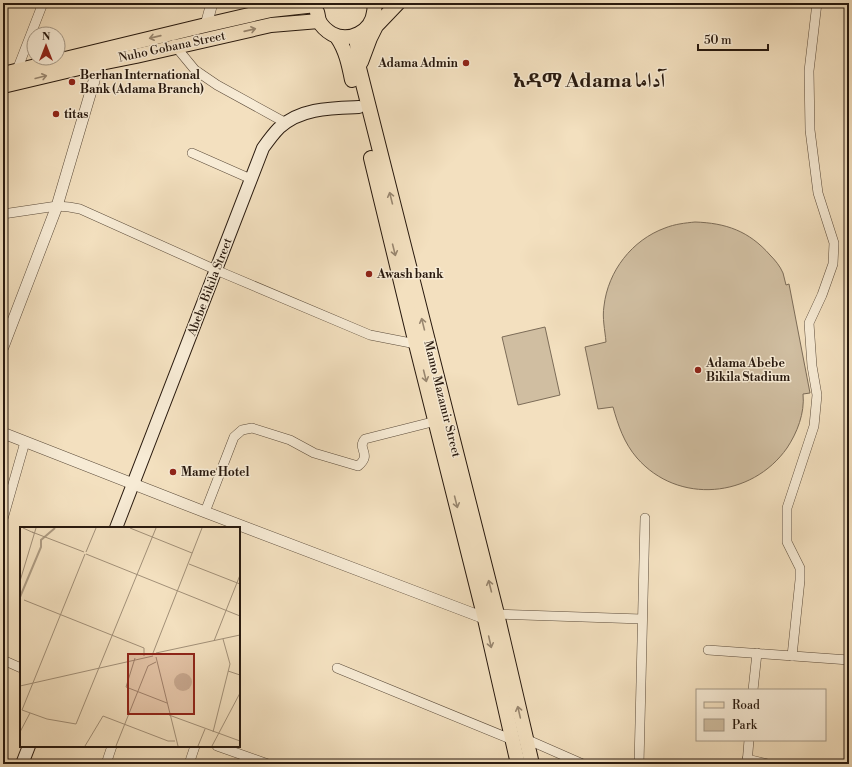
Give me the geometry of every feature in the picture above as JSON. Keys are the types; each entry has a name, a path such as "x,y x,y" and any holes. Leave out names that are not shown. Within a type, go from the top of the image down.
{"main road":[{"path":"271,10 284,3"},
{"path":"317,4 319,21 326,31 338,37 349,38 360,34 370,25 374,8 391,3"},
{"path":"282,24 309,30 317,34 334,47 354,68 376,26 398,3"},
{"name":"Nuho Gobana Street","path":"3,86 172,33 271,10 317,4"},
{"name":"Nuho Gobana Street","path":"10,72 94,58 136,56 271,25 319,21"},
{"name":"Mamo Mazamir Street","path":"360,34 357,44 354,68 359,107 367,122"},
{"name":"Mamo Mazamir Street","path":"338,37 354,68 422,342 494,619 519,740 518,764"},
{"name":"Abebe Bikila Street","path":"116,527 263,148 279,128 297,115 324,109 359,107"},
{"name":"Mamo Mazamir Street","path":"519,740 532,764"},
{"path":"22,764 29,747"}],"street":[{"path":"10,72 43,3"},
{"path":"206,25 212,3"},
{"path":"792,656 800,568 787,542 787,508 814,426 817,395 812,366 809,323 822,295 833,264 834,243 818,193 810,130 809,71 818,3"},
{"path":"172,33 176,47 195,70 217,85 286,123"},
{"path":"3,347 57,206 94,81 94,58"},
{"path":"192,153 251,179"},
{"path":"3,214 57,206 80,209 216,270 370,335 422,342"},
{"path":"205,512 234,437 242,430 252,428 290,440 314,453 358,466 363,462 365,457 362,446 362,442 365,439 442,420"},
{"path":"3,433 205,512 494,619 642,619"},
{"path":"3,519 25,442"},
{"path":"639,764 645,518"},
{"path":"708,650 849,660"},
{"path":"753,689 757,653"},
{"path":"3,660 20,668"},
{"path":"338,668 583,764"},
{"path":"749,741 747,762 768,764"},
{"path":"106,764 112,747"},
{"path":"189,764 195,747"},
{"path":"219,747 268,764"}],"green space":[{"name":"Adama Abebe Bikila Stadium","path":"695,222 717,224 745,234 762,247 779,266 783,273 786,285 789,284 810,393 803,394 803,408 800,422 794,436 787,448 772,465 755,477 735,486 714,489 693,489 673,483 654,473 637,458 628,446 622,434 613,407 598,409 585,347 606,342 603,315 606,293 616,269 624,258 642,240 653,233 672,226"},
{"path":"545,327 560,395 518,405 502,337"}],"place":[{"name":"Adama Admin","path":"466,63"},
{"name":"Berhan International Bank (Adama Branch)","path":"72,82"},
{"name":"titas","path":"56,114"},
{"name":"Awash bank","path":"369,274"},
{"name":"Adama Abebe Bikila Stadium","path":"698,370"},
{"name":"Mame Hotel","path":"173,472"}],"district":[{"name":"አዳማ Adama آداما","path":"589,81"}]}
